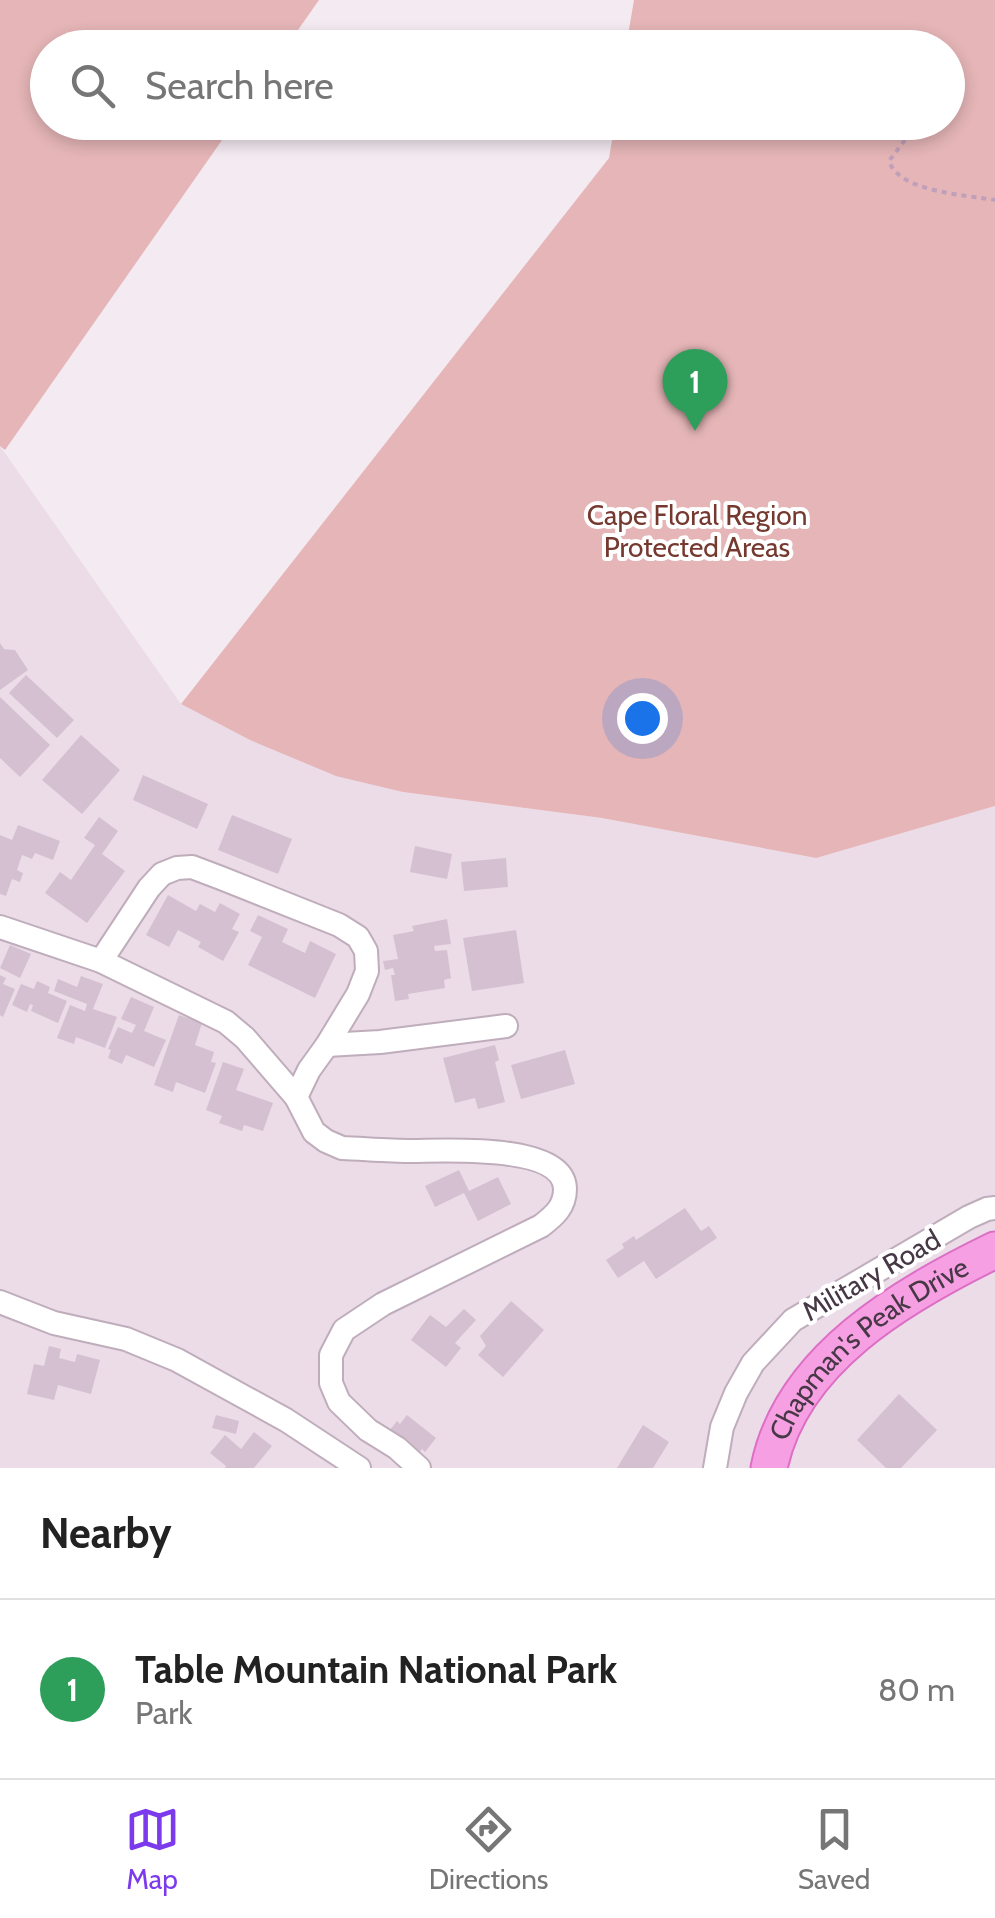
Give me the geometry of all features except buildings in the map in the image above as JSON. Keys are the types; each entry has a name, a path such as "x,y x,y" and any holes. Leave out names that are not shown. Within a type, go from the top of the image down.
{"main road":[{"name":"Chapman's Peak Drive","path":"769,1468 789,1414 816,1373 863,1329 934,1282 995,1250"}],"street":[{"path":"100,961 162,874 177,868 206,872 339,925 358,937 366,951 367,970 358,994 296,1097"},
{"path":"0,927 100,961 226,1022 296,1097 314,1132 342,1148 494,1152 545,1163 558,1171 565,1184 565,1197 558,1213 541,1226 383,1304 344,1330 331,1355 331,1383 339,1402 419,1468"},
{"path":"327,1045 506,1026"},
{"name":"Military Road","path":"715,1468 722,1426 736,1392 752,1362 793,1320 969,1218 995,1208"},
{"path":"0,1302 54,1323 126,1339 176,1360 286,1420 360,1468"}],"path":[{"path":"904,140 888,162 892,171 910,183 995,200"}],"shaded area":[{"path":"0,446 181,704 250,740 403,792 602,818 815,858 995,806 995,1468 0,1468"}],"green space":[{"path":"0,0 319,0 298,30 30,30 30,140 222,140 5,450 0,446"},
{"name":"Cape Floral Region Protected Areas","path":"634,0 995,0 995,806 816,858 602,818 403,792 336,776 250,740 181,704 609,158 612,140 965,140 965,30 629,30"}],"place":[{"name":"Table Mountain National Park","path":"695,431"}]}
